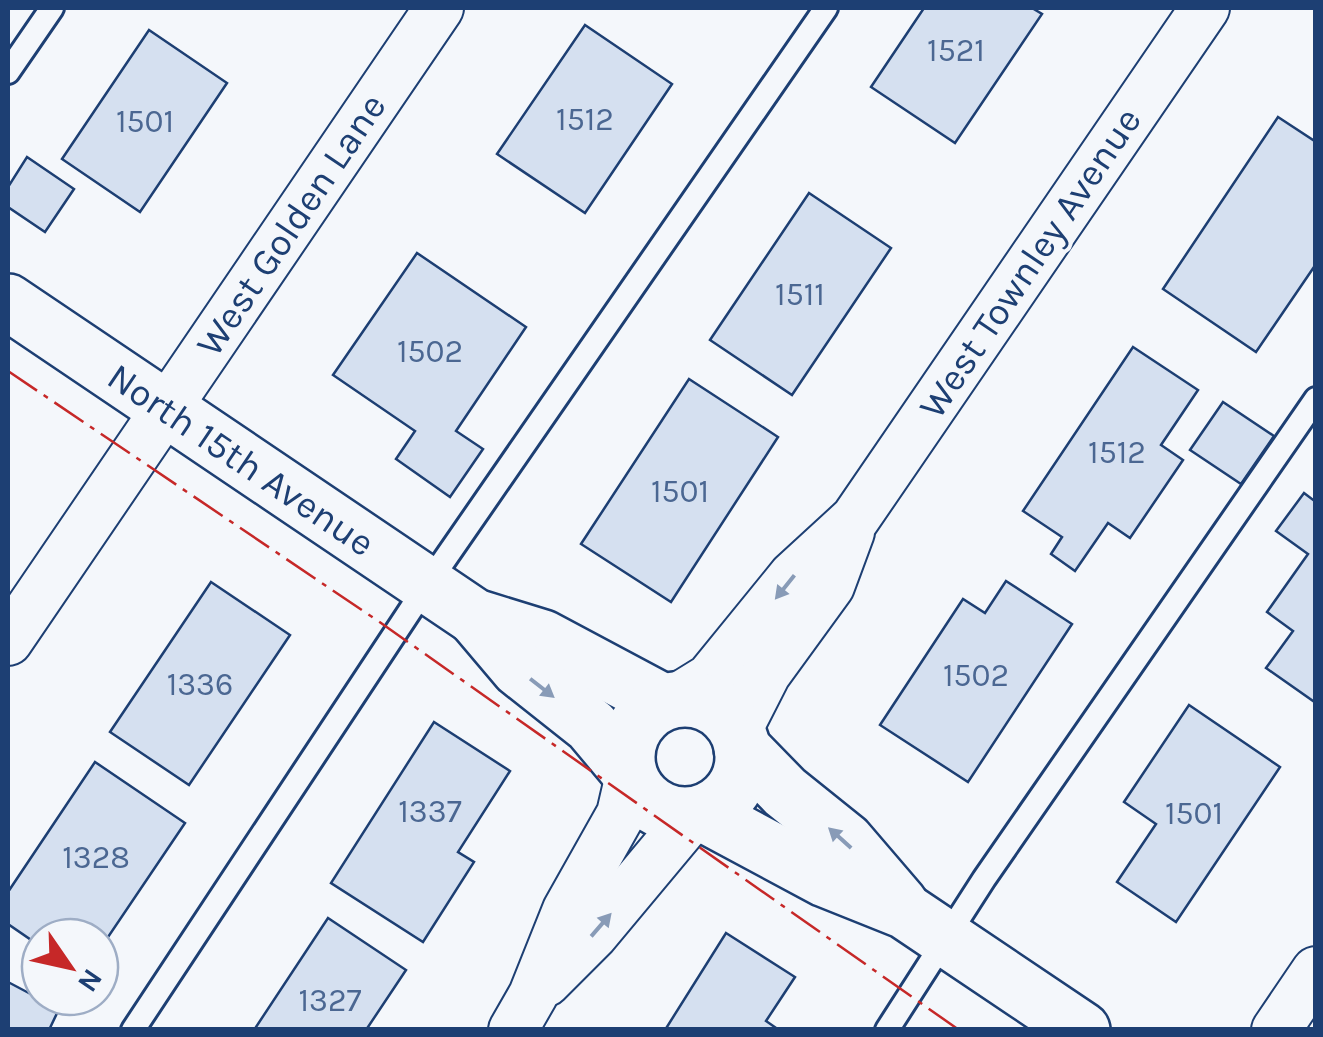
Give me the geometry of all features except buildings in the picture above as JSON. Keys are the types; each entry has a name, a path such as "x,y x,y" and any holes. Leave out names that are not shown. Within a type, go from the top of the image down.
{"street":[{"name":"West Golden Lane","path":"8,641 439,8"},
{"name":"West Townley Avenue","path":"669,700 710,678 794,576 855,519 1206,8"},
{"name":"North 15th Avenue","path":"8,302 475,617 543,638 669,700 694,699 712,705 726,716 740,739 785,792 846,841 925,924"},
{"name":"West Townley Avenue","path":"740,739 766,674 830,586 855,519"},
{"name":"North 15th Avenue","path":"475,617 519,670 592,726 629,772 636,790 662,811 698,814 925,924 1082,1030"},
{"path":"522,1012 567,910 621,814 629,772 628,746 636,728 648,712 669,700"},
{"path":"522,1012 698,814 717,806 738,780 743,764 740,739"},
{"path":"1276,1030 1316,971"}],"lane":[{"path":"8,72 52,8"},
{"path":"133,1030 427,586 826,8"},
{"path":"887,1030 925,924 1316,399"}],"power":[{"path":"8,371 381,623 959,1030"}]}
